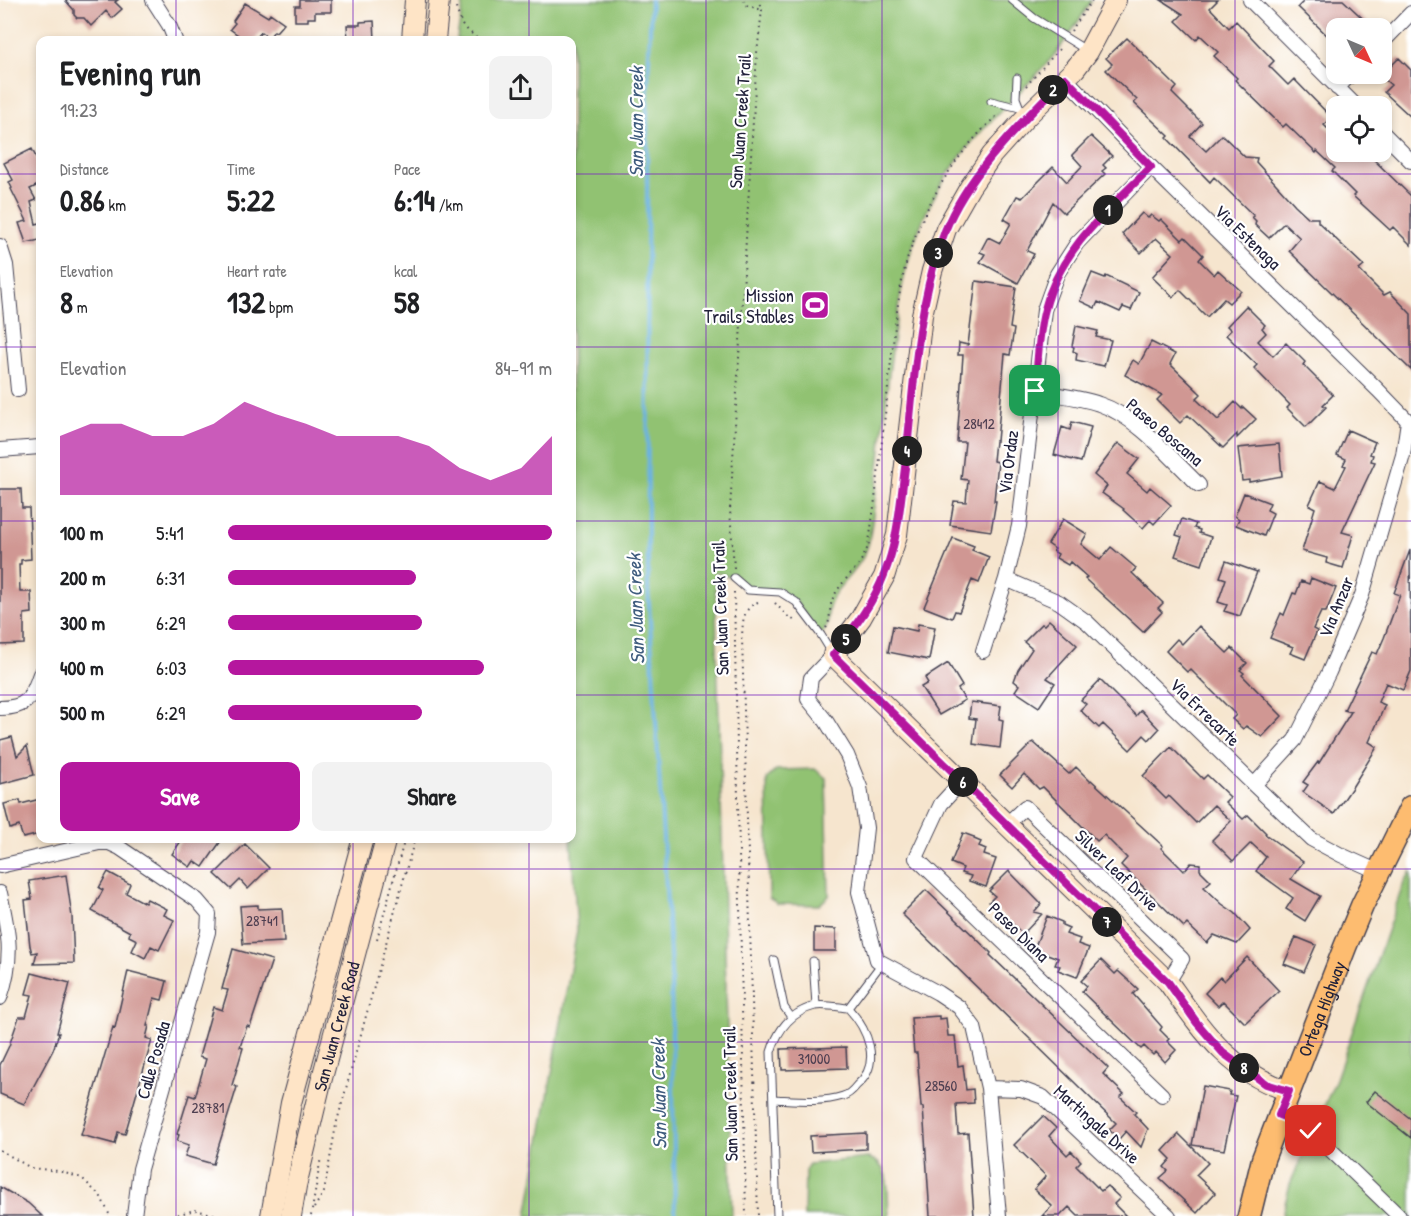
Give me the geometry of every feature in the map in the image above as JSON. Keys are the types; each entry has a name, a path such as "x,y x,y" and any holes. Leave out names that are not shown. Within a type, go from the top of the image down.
{"main road":[{"name":"Ortega Highway","path":"1248,1216 1263,1159 1279,1115 1346,947 1411,807"}],"street":[{"path":"153,0 173,36"},
{"path":"412,36 415,0"},
{"path":"999,1216 988,1088 974,1027 959,1007 877,960 859,892 866,828 860,787 848,755 826,721 808,699 811,678 833,655 861,618 884,577 897,536 922,315 932,271 946,229 970,187 1023,112 1065,78 1088,52 1116,0"},
{"path":"1250,0 1345,96"},
{"path":"436,36 446,2"},
{"path":"1392,33 1411,13"},
{"name":"Via Estenaga","path":"1065,78 1151,167 1408,421"},
{"path":"1337,88 1341,84"},
{"path":"1392,142 1411,161"},
{"name":"Via Ordaz","path":"983,651 1006,579 1019,526 1044,310 1057,274 1077,243 1151,167"},
{"path":"0,246 6,265 18,390"},
{"name":"Paseo Boscana","path":"1035,391 1098,403 1118,412 1199,485"},
{"name":"Via Anzar","path":"1254,785 1295,740 1329,672 1362,595 1403,455 1408,421"},
{"path":"0,450 36,447"},
{"name":"Via Errecarte","path":"1006,579 1059,602 1087,622 1311,838 1379,872"},
{"path":"833,655 1168,982 1197,1023 1223,1053 1266,1084 1289,1091"},
{"path":"0,708 12,708 26,703 36,687"},
{"name":"Paseo Diana","path":"962,781 941,804 916,858 1162,1095"},
{"name":"Calle Posada","path":"0,866 99,843 109,843 197,900 209,914 208,932 140,1168 134,1216"},
{"name":"San Juan Creek Road","path":"271,1216 291,1103 362,843"},
{"name":"San Juan Creek Road","path":"291,1216 321,1082 385,843"},
{"path":"0,893 8,927 10,951 7,978 0,998"},
{"name":"Martingale Drive","path":"988,1088 1021,1089 1044,1097 1168,1216"},
{"path":"1279,1115 1300,1123 1311,1131 1399,1216"}],"lane":[{"path":"1012,0 1034,18 1088,52"},
{"path":"1017,78 1016,98 1023,112"},
{"path":"991,101 1023,112"},
{"path":"734,578 748,590 780,592 796,602 833,655"},
{"path":"774,960 784,1007 791,1017"},
{"path":"813,961 816,1005"},
{"path":"848,1008 882,963"},
{"path":"773,1099 827,1100 846,1096 861,1082 870,1064 870,1042 860,1021 848,1008 816,1005 791,1017 776,1035 771,1052 777,1216"}],"path":[{"path":"744,0 746,5 762,10"},
{"name":"San Juan Creek Trail","path":"746,1216 734,578 730,510 757,52 762,10 760,0"},
{"path":"446,2 462,25 474,36"},
{"name":"San Juan Creek Trail","path":"758,1216 742,637 744,614 763,600"},
{"path":"771,601 777,604 792,621 798,622 808,617"},
{"path":"376,946 404,843"},
{"path":"312,1210 324,1192 339,1114 414,843"},
{"path":"0,1150 31,1168 58,1171 82,1178 101,1197 110,1216"},
{"path":"311,1216 322,1155"},
{"path":"172,1216 195,1210 221,1216"}],"green space":[{"path":"463,0 1092,0 1056,53 966,149 925,214 907,264 901,291 869,542 860,561 832,599 828,624 821,635 796,602 780,592 748,590 734,578 715,572 732,1216 527,1216 577,930 571,843 576,843 576,36 457,36"},
{"path":"815,769 826,778 829,896 819,905 778,904 769,898 767,779 776,770"},
{"path":"1411,871 1411,1216 1282,1216 1290,1184 1336,1079 1403,885"},
{"path":"868,1158 876,1161 885,1174 889,1216 804,1216 805,1170 809,1164"}],"building":[{"path":"65,0 118,0 115,2 122,9 112,18 106,11 91,26 84,18 77,18 74,15 74,10"},
{"path":"300,0 331,0 331,12 315,12 315,18 308,18 308,21 295,21 295,6 300,6"},
{"path":"1161,0 1218,0 1210,8 1229,28 1236,21 1274,61 1269,66 1288,85 1294,79 1326,112 1324,125 1326,127 1326,160 1286,124 1283,127 1235,80 1237,78 1214,56 1218,52 1200,35 1196,40 1176,21 1183,14"},
{"path":"1305,0 1343,0 1362,18 1326,18 1326,34 1298,7"},
{"path":"245,3 268,17 270,13 284,23 270,36 261,32 258,36 237,36 230,29 235,23 233,21"},
{"path":"374,21 375,36 348,36 347,25 360,25 360,22"},
{"path":"1127,38 1177,87 1172,93 1202,123 1190,136 1206,151 1222,135 1245,157 1257,158 1256,162 1295,205 1309,218 1318,218 1318,222 1364,266 1359,270 1384,295 1390,292 1411,314 1411,370 1289,251 1300,238 1284,223 1269,238 1255,225 1256,221 1252,217 1254,216 1214,177 1210,182 1167,138 1169,136 1134,103 1137,100 1106,70 1112,64 1106,58"},
{"path":"1399,58 1411,70 1411,117 1392,99 1392,96 1384,92 1392,84 1392,65"},
{"path":"1091,136 1112,156 1103,165 1106,168 1102,171 1105,174 1064,213 1053,202 1027,251 1034,254 1018,283 980,262 985,254 980,252 988,237 1000,243 1011,223 1004,219 1017,196 1022,198 1053,167 1067,182 1082,166 1072,155"},
{"path":"32,149 36,158 36,186 30,189 36,200 31,202 36,224 36,241 26,243 19,223 27,221 11,189 9,182 13,180 4,163"},
{"path":"1329,162 1376,162 1411,196 1411,245 1393,227 1390,230 1353,196 1355,194 1332,171 1335,168"},
{"path":"1142,213 1148,218 1151,215 1159,221 1161,219 1182,240 1185,237 1203,255 1199,260 1214,275 1218,270 1241,291 1229,303 1224,299 1207,317 1180,290 1173,297 1152,277 1173,254 1156,238 1141,253 1122,234"},
{"path":"1092,273 1105,278 1106,276 1139,292 1131,310 1123,307 1120,312 1098,302 1095,308 1080,301"},
{"path":"976,281 1016,287 1010,328 1014,329 1010,355 1005,354 997,441 995,441 993,461 998,462 994,501 996,501 991,531 950,525 954,501 966,502 968,480 961,479 965,442 957,442 963,355 958,355 959,343 968,345"},
{"path":"1246,306 1265,325 1262,328 1266,333 1258,341 1273,356 1286,343 1305,362 1303,365 1333,395 1323,405 1326,407 1306,427 1287,408 1290,405 1254,368 1257,365 1226,335 1231,330 1227,326"},
{"path":"1076,326 1098,331 1096,337 1111,340 1104,366 1076,360 1077,353 1073,351 1072,346"},
{"path":"1151,342 1175,354 1170,364 1201,394 1196,399 1218,420 1235,402 1256,419 1223,448 1188,415 1180,423 1157,400 1162,395 1125,375 1133,360 1139,364"},
{"path":"1072,422 1091,427 1081,462 1054,455 1062,427 1070,430"},
{"path":"1348,430 1375,442 1370,454 1373,455 1371,461 1375,462 1342,532 1353,535 1343,568 1326,563 1327,558 1302,551 1315,508 1309,505 1320,481 1335,488 1346,466 1343,465 1346,459 1337,455"},
{"path":"1118,443 1139,459 1127,474 1147,491 1150,487 1171,505 1154,524 1150,520 1143,528 1124,509 1102,493 1107,486 1094,475"},
{"path":"1279,444 1282,476 1249,482 1249,480 1242,481 1238,448"},
{"path":"0,489 21,489 22,508 29,508 31,559 21,560 19,564 20,592 31,592 32,613 24,614 24,644 0,645"},
{"path":"1244,493 1270,503 1267,510 1273,513 1264,536 1236,525 1239,519 1235,516"},
{"path":"1063,519 1087,534 1081,544 1100,560 1111,547 1136,568 1132,573 1163,603 1158,608 1162,612 1143,632 1085,579 1087,577 1070,562 1068,565 1056,558 1058,554 1048,544"},
{"path":"1182,519 1196,524 1194,528 1200,530 1199,533 1211,537 1202,565 1175,556 1182,537 1176,535"},
{"path":"953,538 974,546 972,550 989,557 979,583 972,580 959,612 955,611 952,618 924,607"},
{"path":"1410,550 1411,671 1403,690 1386,683 1378,702 1385,705 1369,742 1377,747 1334,814 1303,792 1308,785 1303,782 1319,763 1351,712 1344,710 1372,652 1377,654 1384,638 1400,595 1394,593"},
{"path":"1226,561 1257,572 1240,616 1224,611 1227,605 1218,602 1226,579 1220,577"},
{"path":"1311,578 1336,588 1326,612 1321,612 1313,629 1317,631 1305,659 1290,653 1293,647 1270,638 1281,613 1284,615 1301,581 1309,584"},
{"path":"1049,620 1077,645 1047,678 1055,683 1039,707 1015,691 1019,685 1014,681 1018,670 1032,649 1024,642"},
{"path":"918,624 935,627 929,660 888,652 893,626 917,631"},
{"path":"1199,626 1227,653 1232,648 1247,663 1240,670 1244,673 1242,675 1282,716 1262,737 1246,726 1243,729 1232,719 1236,715 1190,669 1187,672 1166,651 1177,639 1182,644"},
{"path":"948,663 962,686 958,689 965,700 939,715 921,687 928,683 925,678"},
{"path":"1100,680 1136,716 1141,710 1159,729 1149,740 1144,735 1130,750 1103,724 1099,728 1080,710 1086,704 1081,700"},
{"path":"971,702 1001,706 999,719 1003,720 1000,748 973,744 976,719 969,718"},
{"path":"12,737 17,756 27,746 34,775 0,784 0,740"},
{"path":"1033,742 1069,774 1076,767 1163,846 1161,848 1184,871 1191,863 1200,864 1200,870 1211,881 1204,887 1235,913 1250,930 1237,944 1214,935 1207,943 1187,924 1184,927 1121,865 1127,858 1104,835 1097,841 1043,787 1039,789 1024,774 1012,787 1000,775"},
{"path":"1171,747 1203,779 1207,775 1230,797 1225,802 1243,819 1248,815 1265,834 1303,862 1291,879 1320,896 1305,921 1286,909 1293,898 1256,871 1266,857 1251,843 1233,861 1212,840 1231,821 1214,805 1196,823 1169,796 1166,799 1143,776"},
{"path":"20,800 21,804 36,800 36,835 23,838 19,826 10,829 4,804"},
{"path":"963,833 981,842 979,846 986,849 984,855 996,859 986,887 969,881 971,876 961,873 963,868 951,863"},
{"path":"180,843 220,843 203,867 194,861 190,867 172,854"},
{"path":"245,844 269,868 248,889 240,880 231,889 215,874"},
{"path":"1009,871 1041,904 1034,912 1042,914 1023,934 989,902 995,896 989,891"},
{"path":"108,872 130,884 126,893 145,903 147,899 167,909 164,915 174,920 159,950 151,946 145,958 132,951 137,940 129,936 130,932 92,911 103,890 99,888"},
{"path":"66,875 72,917 74,963 34,964 37,952 32,953 30,946 25,900 32,899 29,881"},
{"path":"926,890 1108,1068 1103,1074 1124,1094 1120,1097 1136,1112 1134,1114 1148,1129 1141,1147 1126,1131 1119,1139 1109,1130 1116,1123 902,914"},
{"path":"258,905 258,909 282,908 284,942 243,944 240,906"},
{"path":"1047,916 1062,922 1062,925 1069,928 1066,934 1080,939 1078,944 1089,948 1077,977 1058,970 1060,966 1055,965 1058,958 1034,949"},
{"path":"814,928 836,929 836,951 814,951"},
{"path":"1296,937 1316,945 1304,972 1284,964"},
{"path":"233,949 272,960 250,1027 247,1026 240,1047 243,1048 232,1085 237,1087 213,1164 185,1156 189,1145 177,1141 179,1135 177,1134 189,1095 195,1097 206,1059 199,1057 213,1007 222,1010 228,990 222,989"},
{"path":"1247,957 1279,991 1245,1023 1223,1001 1218,1006 1205,993 1220,977 1224,981"},
{"path":"1101,960 1115,974 1118,971 1138,989 1133,994 1162,1027 1160,1030 1176,1050 1165,1062 1156,1052 1153,1055 1144,1046 1141,1049 1082,992 1087,986 1081,981"},
{"path":"128,971 167,981 162,1000 154,998 146,1038 152,1040 125,1134 118,1132 115,1144 81,1135 113,1027 115,1028"},
{"path":"32,973 70,983 53,1050 24,1104 0,1094 0,1065 19,1017 26,1017 32,995 26,994"},
{"path":"939,1016 939,1019 946,1018 948,1036 955,1036 958,1066 963,1065 966,1090 973,1089 974,1103 956,1104 958,1134 968,1133 974,1216 930,1216 923,1107 921,1107 917,1053 914,1053 911,1018"},
{"path":"846,1047 847,1068 782,1070 781,1049"},
{"path":"1203,1086 1230,1091 1229,1095 1236,1096 1224,1150 1192,1145"},
{"path":"1375,1091 1411,1119 1411,1138 1366,1102"},
{"path":"1043,1116 1056,1128 1049,1136 1067,1155 1071,1151 1081,1161 1076,1166 1101,1191 1107,1186 1120,1198 1114,1204 1126,1216 1078,1216 1069,1207 1060,1216 1042,1216 1052,1206 1034,1189 1046,1176 1014,1145"},
{"path":"866,1133 866,1149 811,1152 810,1136"},
{"path":"1179,1134 1208,1163 1196,1175 1215,1193 1197,1213 1160,1178 1168,1171 1164,1167 1171,1159 1163,1151"},
{"path":"0,1187 28,1203 42,1216 0,1216"}],"waterway":[{"name":"San Juan Creek","path":"651,0 647,113 648,588 671,970 675,1216"}],"place":[{"name":"Mission Trails Stables","path":"815,305"}],"route":[{"path":"1035,391 1044,310 1057,274 1077,243 1151,167 1065,78 993,155 970,187 946,229 932,271 922,315 897,536 884,577 861,618 833,655 1168,982 1197,1023 1223,1053 1266,1084 1289,1091 1279,1115 1300,1123 1311,1131"}]}
